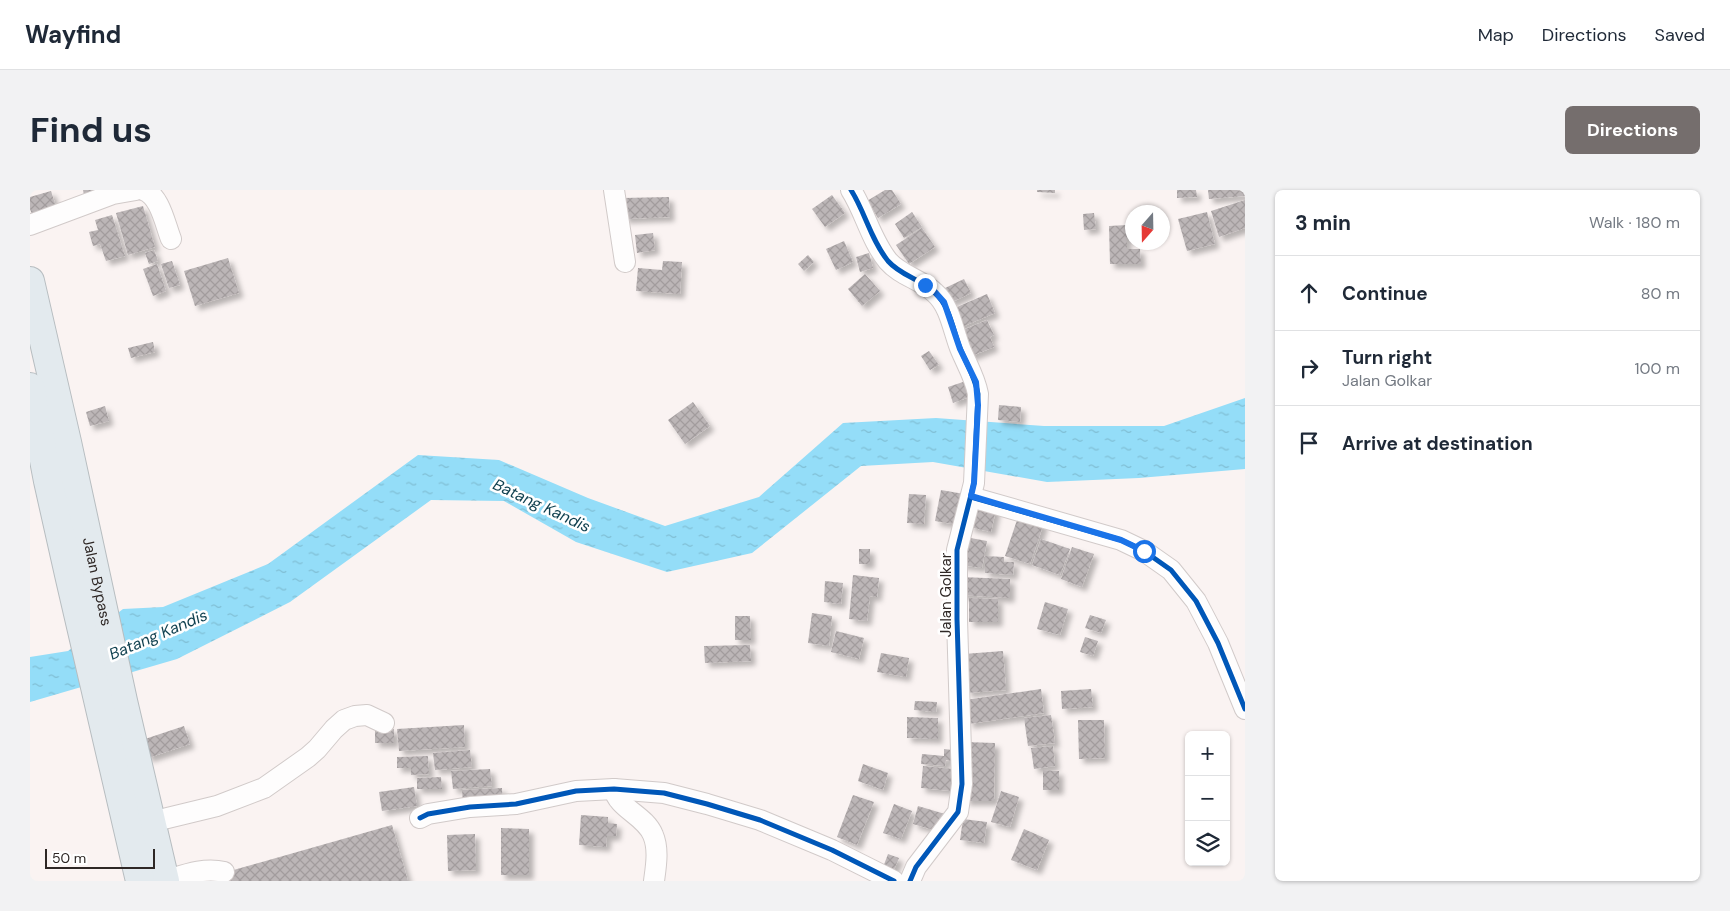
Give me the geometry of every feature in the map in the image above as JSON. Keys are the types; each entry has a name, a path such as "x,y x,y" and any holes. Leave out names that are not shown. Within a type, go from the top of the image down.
{"highway":[{"name":"Jalan Bypass","path":"31,287 67,442 96,582 110,702 140,881"},
{"name":"Jalan Bypass","path":"30,387 48,481 70,579 152,822 164,881"}],"street":[{"path":"30,225 113,194 136,190"},
{"path":"143,190 150,192 156,198 171,239"},
{"path":"614,190 625,262"},
{"name":"Jalan Golkar","path":"851,190 888,261 897,269 935,292 944,302 960,349 976,382 978,405 972,490 957,550 962,784 960,800 958,812 916,867 910,881"},
{"path":"972,490 1121,540 1144,551 1171,570 1196,601 1218,644 1245,710"},
{"path":"152,822 217,806 264,788 317,749 344,720 355,716 367,715 384,723"},
{"path":"614,789 616,797 640,817 653,834 657,858 654,881"},
{"path":"420,818 428,814 470,807 516,804 576,791 614,789 664,793 760,820 832,850 894,881"},
{"path":"164,881 204,870 214,869 224,872"}],"water":[{"name":"Batang Kandis","path":"1245,398 1245,469 1139,478 1047,482 933,462 861,466 752,553 667,572 576,542 504,501 431,500 290,602 177,659 30,702 30,657 68,651 123,609 163,607 268,564 418,455 499,460 588,498 665,526 759,497 843,423 936,418 1044,426 1164,426"}],"building":[{"path":"83,190 117,190 85,200"},
{"path":"885,190 892,190 901,204 878,218 867,201"},
{"path":"1037,190 1055,190 1055,193 1037,192"},
{"path":"1177,190 1196,190 1197,197 1177,198"},
{"path":"1208,190 1245,190 1245,196 1209,199"},
{"path":"51,191 57,210 33,217 30,209 30,197"},
{"path":"832,195 845,213 825,227 812,209"},
{"path":"669,197 670,217 624,219 623,198"},
{"path":"1245,200 1245,228 1219,237 1211,211"},
{"path":"143,206 155,247 128,255 116,213"},
{"path":"912,212 922,227 904,238 895,224"},
{"path":"1207,212 1215,244 1187,251 1178,219"},
{"path":"1094,213 1096,229 1084,230 1083,214"},
{"path":"112,215 125,256 106,261 100,244 93,246 89,232 98,230 95,220"},
{"path":"1125,225 1125,250 1140,250 1141,264 1110,264 1109,226"},
{"path":"922,228 935,247 909,264 896,245"},
{"path":"653,233 655,250 637,253 635,235"},
{"path":"844,241 853,262 836,270 826,249"},
{"path":"154,250 158,261 149,264 145,253"},
{"path":"869,253 873,268 860,272 856,257"},
{"path":"808,255 814,262 804,271 798,264"},
{"path":"228,258 239,293 195,306 184,271"},
{"path":"172,261 180,285 169,288 161,264"},
{"path":"663,261 682,262 680,294 636,291 638,268 662,270"},
{"path":"157,264 166,291 153,296 143,269"},
{"path":"865,274 880,291 862,306 848,289"},
{"path":"964,279 971,293 950,303 943,289"},
{"path":"987,294 995,313 957,329 950,310"},
{"path":"987,320 994,335 990,337 994,347 969,357 958,332"},
{"path":"153,342 155,352 131,358 128,348"},
{"path":"929,351 939,365 930,370 921,356"},
{"path":"966,381 972,396 953,403 948,387"},
{"path":"693,402 710,426 685,444 668,420"},
{"path":"999,405 1021,407 1020,422 998,420"},
{"path":"105,406 109,421 90,426 86,412"},
{"path":"941,490 964,494 958,525 935,521"},
{"path":"909,494 926,495 924,524 907,523"},
{"path":"974,500 997,505 991,532 969,527"},
{"path":"1019,514 1044,523 1030,564 1005,556"},
{"path":"965,537 987,541 982,568 960,565"},
{"path":"1041,539 1070,549 1060,575 1032,565"},
{"path":"1072,547 1094,554 1082,587 1061,579"},
{"path":"859,549 870,549 870,564 859,564"},
{"path":"985,556 1004,557 1004,562 1014,562 1013,575 985,573"},
{"path":"853,575 879,578 877,597 870,596 867,621 849,619"},
{"path":"961,577 1010,579 1010,598 960,595"},
{"path":"825,581 843,583 841,604 824,602"},
{"path":"969,598 998,599 998,622 969,622"},
{"path":"1045,602 1068,609 1060,635 1037,629"},
{"path":"812,613 832,616 829,646 808,643"},
{"path":"1090,615 1106,620 1101,633 1085,628"},
{"path":"735,616 750,616 751,640 735,640"},
{"path":"836,631 864,638 859,659 831,652"},
{"path":"1085,637 1098,641 1093,656 1080,652"},
{"path":"750,645 751,661 705,663 704,646"},
{"path":"1003,651 1006,690 967,693 964,654"},
{"path":"881,653 909,658 906,677 877,672"},
{"path":"1041,689 1044,713 969,724 965,700"},
{"path":"1091,689 1093,707 1062,709 1061,691"},
{"path":"915,701 937,702 936,712 914,710"},
{"path":"1051,715 1055,743 1028,746 1024,718"},
{"path":"907,717 938,718 938,739 907,738"},
{"path":"1078,720 1104,720 1105,758 1079,759"},
{"path":"464,725 465,747 399,751 397,729"},
{"path":"184,726 190,744 148,758 142,740"},
{"path":"375,728 394,729 394,743 375,743"},
{"path":"965,742 995,743 994,801 965,801"},
{"path":"1053,746 1055,766 1034,769 1031,748"},
{"path":"944,749 952,750 952,761 946,760 945,766 921,764 922,754 944,756"},
{"path":"470,750 472,767 435,770 433,753"},
{"path":"428,756 429,774 411,775 411,768 397,768 397,757"},
{"path":"863,764 888,773 883,790 858,781"},
{"path":"923,766 954,769 952,791 921,788"},
{"path":"490,769 492,786 453,789 451,771"},
{"path":"1043,770 1059,771 1059,790 1043,790"},
{"path":"441,777 442,789 417,789 417,778"},
{"path":"414,787 417,806 382,811 379,792"},
{"path":"502,788 503,804 463,806 462,790"},
{"path":"1001,791 1019,797 1010,827 991,822"},
{"path":"853,795 874,802 857,845 837,837"},
{"path":"894,804 912,811 901,839 883,833"},
{"path":"918,806 945,814 940,832 913,824"},
{"path":"581,815 608,817 608,823 617,824 616,836 607,836 606,847 579,845"},
{"path":"963,819 987,822 984,843 960,840"},
{"path":"392,825 408,881 225,881 223,873"},
{"path":"501,828 529,829 529,875 501,875"},
{"path":"1024,829 1049,840 1037,870 1011,860"},
{"path":"475,834 476,870 448,871 447,835"},
{"path":"888,854 899,858 892,874 882,870"}],"cycle path":[{"path":"851,190 877,244 888,261 899,270 924,284 940,298 975,382 978,394 974,483 957,550 962,784 958,812 916,867 910,881"},
{"path":"971,497 1121,540 1144,551 1171,570 1196,601 1218,643 1245,709"},
{"path":"420,818 428,814 470,807 516,804 576,791 614,789 664,793 760,820 832,850 894,881"}],"route":[{"path":"925,285 944,302 960,349 976,382 978,405 974,483 971,496 1121,540 1144,551"}]}
